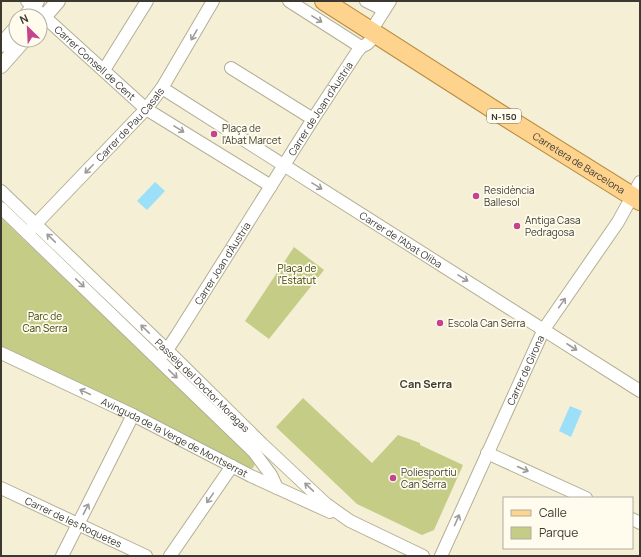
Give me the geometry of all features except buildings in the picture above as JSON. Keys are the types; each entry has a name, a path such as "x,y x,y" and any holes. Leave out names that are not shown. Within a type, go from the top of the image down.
{"main road":[{"name":"Carretera de Barcelona","path":"324,1 505,117 637,193"}],"street":[{"path":"48,12 58,1"},
{"path":"104,70 147,1"},
{"name":"Carrer de Pau Casals","path":"27,232 146,109 162,88 213,1"},
{"path":"289,1 346,37 359,50 367,44 374,33 387,5 366,1"},
{"name":"Carrer Consell de Cent","path":"48,24 104,70 146,109"},
{"path":"1,45 8,37"},
{"path":"1,66 17,48"},
{"name":"Carrer de Joan d'Àustria","path":"284,165 359,50"},
{"path":"231,68 313,119"},
{"name":"Carrer de l'Abat Oliba","path":"162,88 640,390"},
{"path":"146,109 271,186"},
{"name":"Carrer Joan d'Àustria","path":"158,359 167,350 284,165"},
{"name":"Passeig del Doctor Moragas","path":"1,191 326,504 350,521 422,556"},
{"name":"Carrer de Girona","path":"441,556 544,329 637,193"},
{"name":"Passeig del Doctor Moragas","path":"1,208 254,452 271,475 277,488"},
{"name":"Avinguda de la Verge de Montserrat","path":"1,353 133,415 251,476 350,521"},
{"path":"62,556 133,415"},
{"path":"487,453 584,497"},
{"path":"251,476 258,474 262,469 263,465 260,460"},
{"path":"170,556 232,466"},
{"name":"Carrer de les Roquetes","path":"1,488 146,556"}],"green space":[{"name":"Parc de Can Serra","path":"1,218 256,461 253,468 243,468 1,349"},
{"name":"Plaça de l'Estatut","path":"294,247 324,270 269,339 245,321"},
{"name":"Poliesportiu Can Serra","path":"303,398 372,463 398,435 420,443 420,445 463,465 434,530 422,535 357,504 276,427"}],"water":[{"path":"155,182 165,191 147,210 137,201"},
{"path":"570,406 582,411 571,437 559,431"}],"place":[{"name":"Plaça de l'Abat Marcet","path":"214,134"},
{"name":"Residència Ballesol","path":"476,196"},
{"name":"Antiga Casa Pedragosa","path":"517,226"},
{"name":"Escola Can Serra","path":"440,323"},
{"name":"Poliesportiu Can Serra","path":"393,478"}],"district":[{"name":"Can Serra","path":"426,383"}]}
